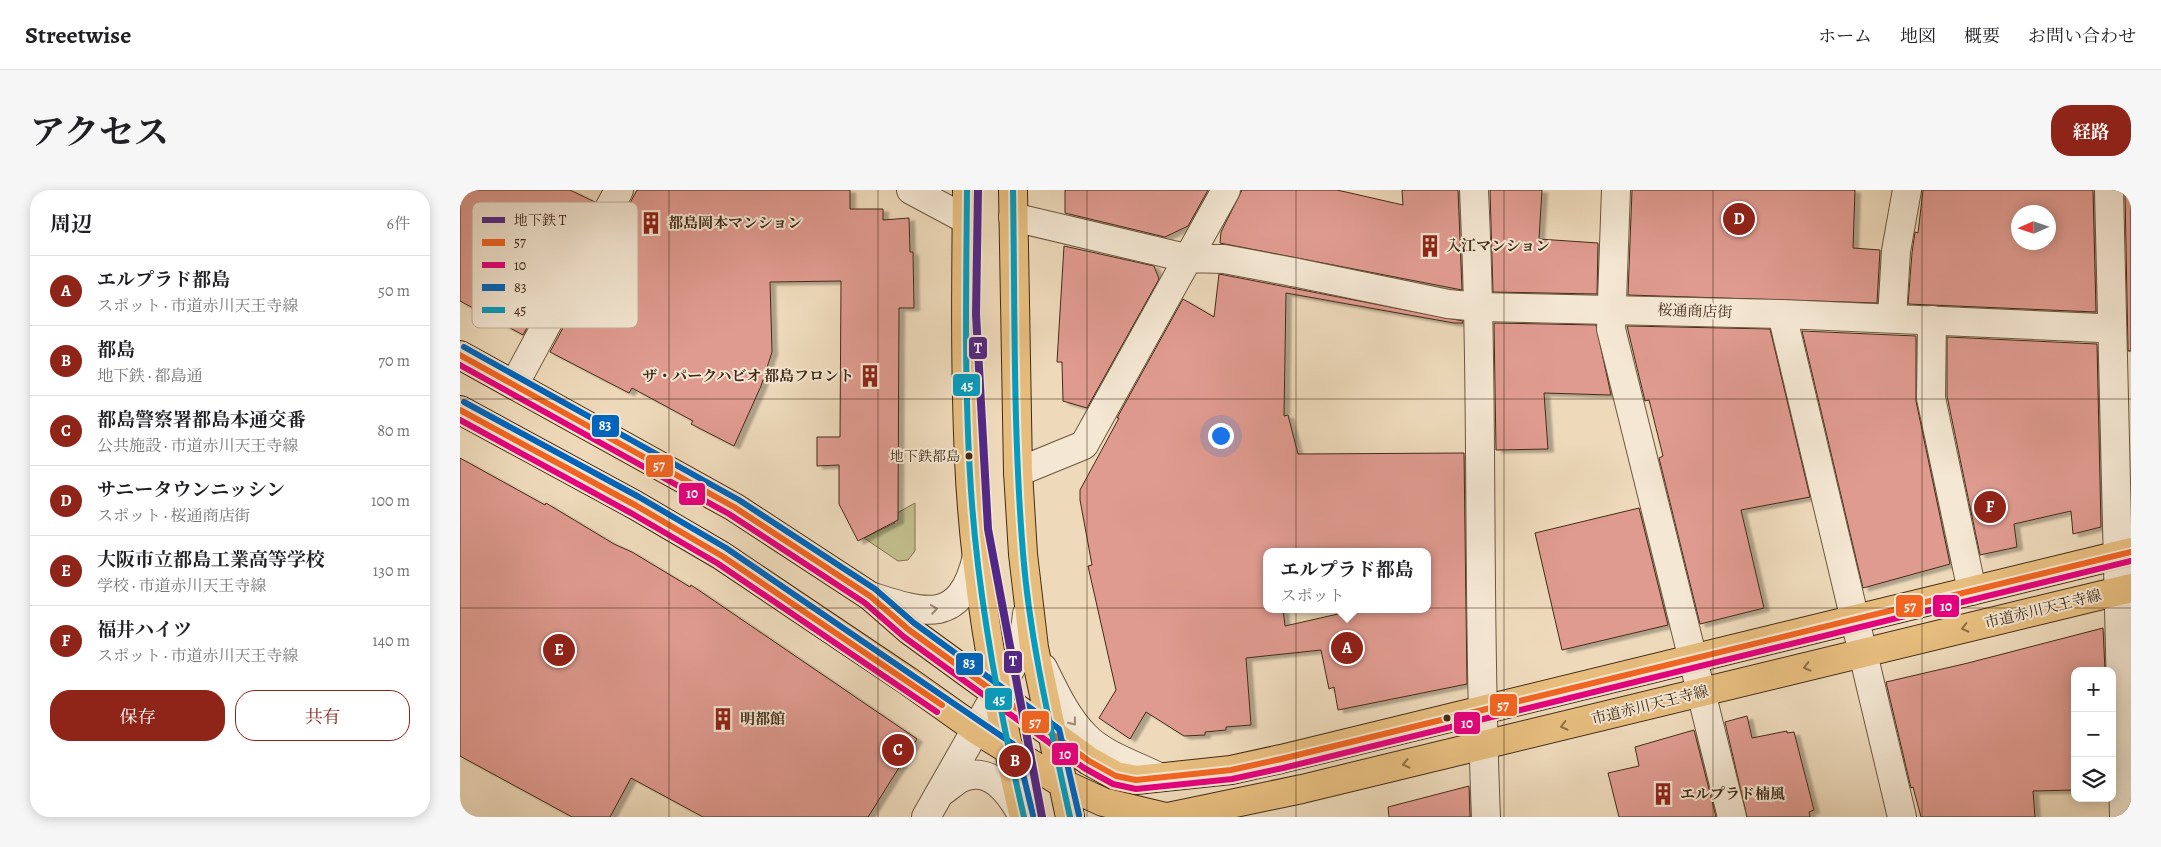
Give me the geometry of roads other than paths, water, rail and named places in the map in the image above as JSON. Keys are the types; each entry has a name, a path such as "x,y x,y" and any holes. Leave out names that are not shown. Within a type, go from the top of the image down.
{"main road":[{"path":"967,190 968,460 977,556 998,694 1008,751 1023,817"},
{"path":"1013,190 1018,472 1028,602 1034,648 1070,817"},
{"path":"460,356 734,507 870,596 910,630 1052,735 1116,776 1136,780 1230,770 1281,759 2125,554"},
{"name":"市道赤川天王寺線","path":"460,410 635,505 722,556 908,680 1008,751 1062,783 1103,802 1167,817 1261,799 2125,589"}],"street":[{"path":"613,202 619,190"},
{"path":"910,190 967,220"},
{"path":"1018,472 1084,445 1186,258 1226,190"},
{"path":"1474,190 1479,307 1482,710 1486,817"},
{"path":"1616,190 1611,330 1732,817"},
{"path":"1892,318 1896,251 1907,190"},
{"path":"2110,190 2107,328 2125,554 2124,817"},
{"name":"桜通商店街","path":"1013,217 1186,258 1224,259 1448,304 1479,307 1611,309 1892,318 2107,328"},
{"path":"1782,314 1902,817"},
{"path":"1932,320 1931,398 1972,591"},
{"path":"514,385 545,328"},
{"path":"870,596 909,609 926,611 942,608 963,592 971,579 977,556"},
{"path":"932,806 998,694 1022,648 1028,602"},
{"path":"1034,648 1069,717 1086,738 1108,752 1159,777"},
{"path":"932,806 960,778 979,774 998,781 1012,797 1023,817"}],"metro line":[{"name":"T","path":"978,190 976,314 988,529 1042,817"}],"place":[{"name":"サニータウンニッシン","path":"1739,219"},
{"name":"都島岡本マンション","path":"651,223"},
{"name":"入江マンション","path":"1430,246"},
{"name":"ザ・パークハビオ 都島フロント","path":"870,376"},
{"name":"地下鉄都島","path":"969,456"},
{"name":"福井ハイツ","path":"1990,507"},
{"name":"エルプラド都島","path":"1347,648"},
{"name":"大阪市立都島工業高等学校","path":"559,650"},
{"name":"明都館","path":"723,719"},
{"name":"都島警察署都島本通交番","path":"898,750"},
{"name":"都島","path":"1015,761"},
{"name":"エルプラド楠風","path":"1663,794"}]}
